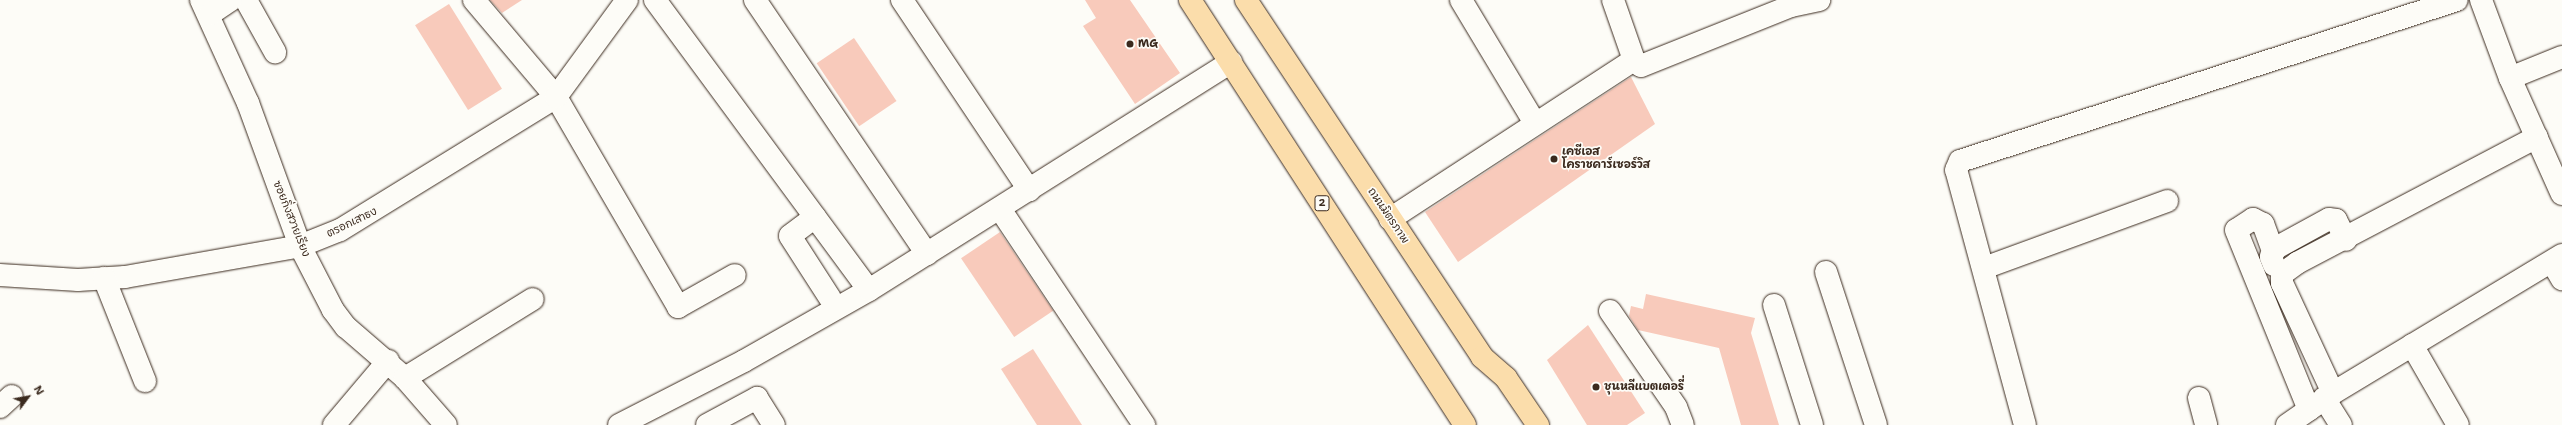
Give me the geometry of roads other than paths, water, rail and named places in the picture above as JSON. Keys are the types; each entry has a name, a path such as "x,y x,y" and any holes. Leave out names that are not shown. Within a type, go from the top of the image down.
{"highway":[{"name":"2","path":"1190,0 1465,425"},
{"name":"ถนนมิตรภาพ","path":"1246,0 1482,357 1506,378 1538,425"}],"street":[{"path":"205,7 231,0"},
{"path":"246,0 275,52"},
{"path":"474,0 556,97 678,307 735,275"},
{"name":"ตรอกเสาธง","path":"0,275 78,280 104,278 226,261 300,246 340,230 381,208 556,97 627,0"},
{"path":"655,0 869,290"},
{"path":"755,0 927,254"},
{"path":"902,0 1029,190"},
{"path":"1461,0 1535,123"},
{"path":"1613,0 1634,60 1641,66 1791,6 1819,0"},
{"path":"2025,425 1984,268 1956,170 1960,161 2457,0"},
{"path":"2485,1 2510,78 2562,194"},
{"name":"ซอยกิ่งสวายเรียง","path":"205,7 248,103 300,246 346,327 388,361 446,425"},
{"path":"2510,78 2562,57"},
{"path":"1390,219 1535,123 1634,60"},
{"path":"619,425 744,361 869,290 1000,209 1231,62"},
{"path":"2282,283 2282,274 2297,263 2346,240 2537,137"},
{"path":"1984,268 2167,201"},
{"path":"1000,209 1144,425"},
{"path":"815,217 790,236 830,298"},
{"path":"2322,400 2312,347 2271,257 2273,251 2263,224 2253,219 2236,230 2288,359 2341,425"},
{"path":"2273,251 2329,219 2336,220 2346,240"},
{"path":"2287,425 2322,400 2412,345 2559,266"},
{"path":"1826,272 1876,425"},
{"path":"104,278 145,381"},
{"path":"405,378 534,299"},
{"path":"1774,305 1812,425"},
{"path":"1610,311 1676,421"},
{"path":"2412,345 2458,425"},
{"path":"2288,359 2312,347"},
{"path":"334,425 388,361"},
{"path":"707,425 756,398 774,425"},
{"path":"2199,398 2206,425"}],"place":[{"name":"MG","path":"1130,44"},
{"name":"เคซีเอส โคราชคาร์เซอร์วิส","path":"1554,159"},
{"name":"ชุนหลีแบตเตอรี่","path":"1596,387"}]}
